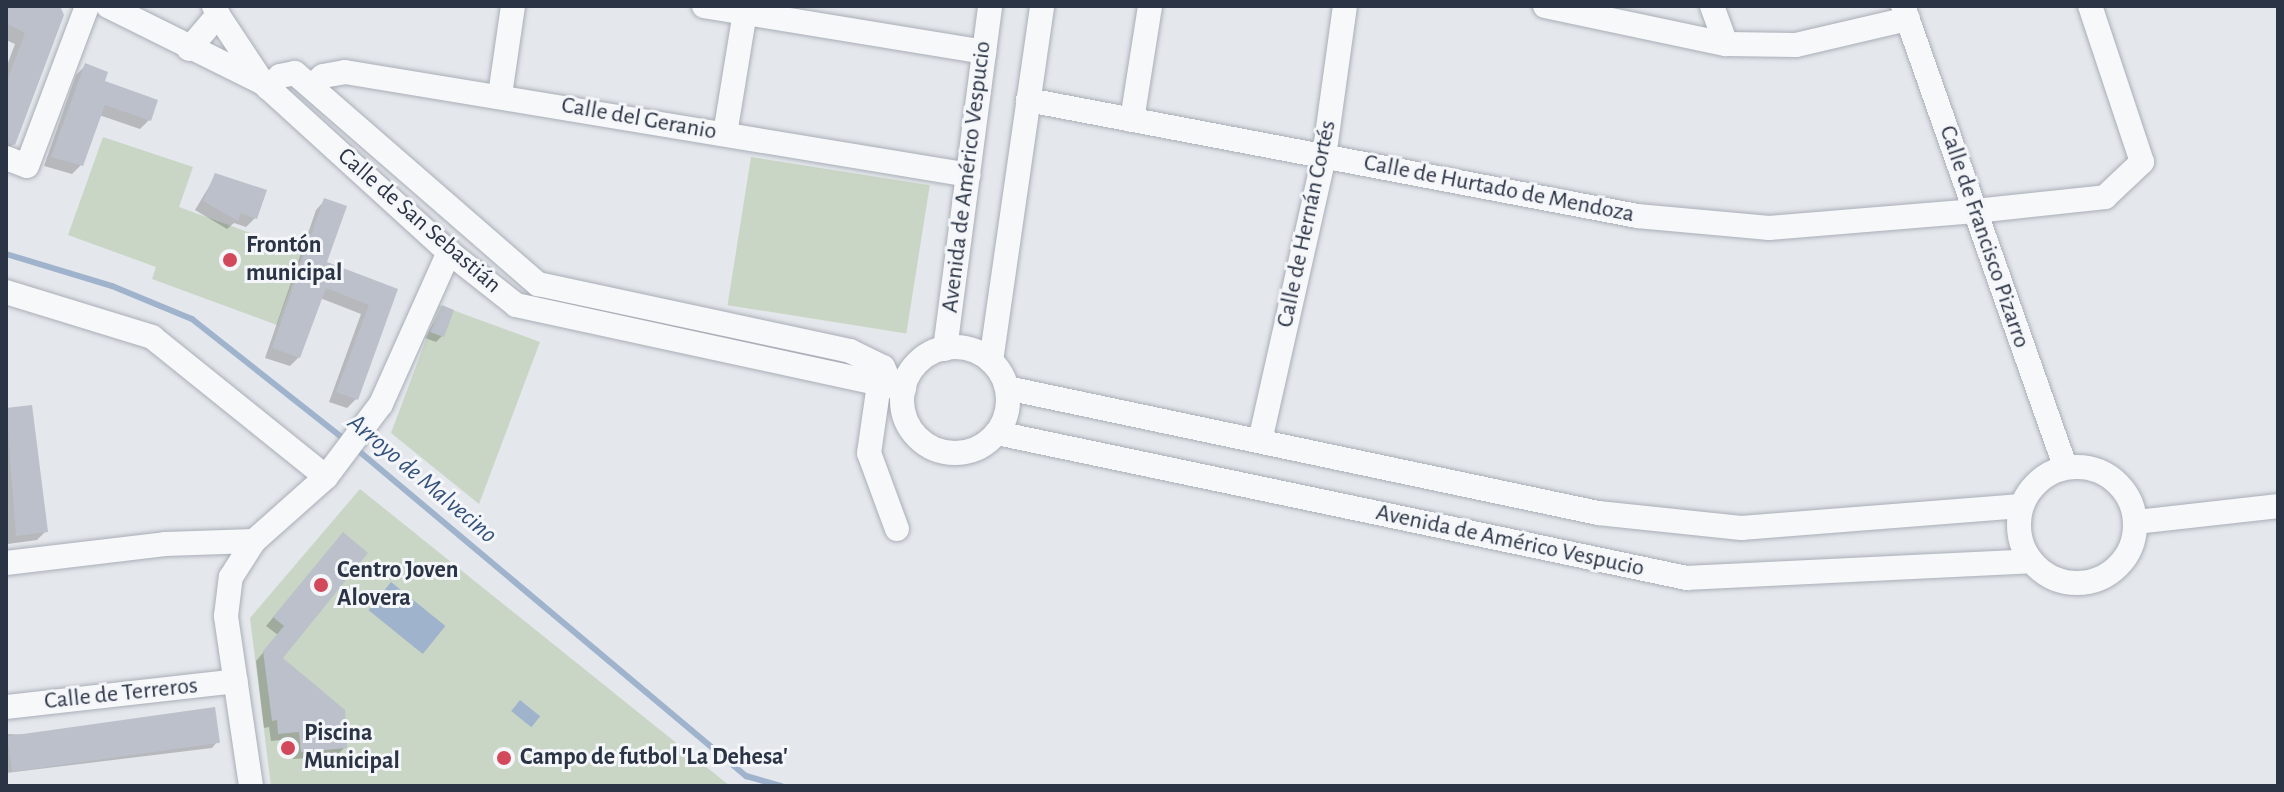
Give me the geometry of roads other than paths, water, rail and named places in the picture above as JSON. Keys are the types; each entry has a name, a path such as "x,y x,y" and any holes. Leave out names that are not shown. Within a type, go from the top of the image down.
{"street":[{"path":"6,158 27,166 87,6"},
{"name":"Calle de San Sebastián","path":"108,6 266,86 449,252 516,305 891,386"},
{"path":"500,95 513,6"},
{"path":"704,6 746,9 984,52"},
{"name":"Avenida de Américo Vespucio","path":"945,349 990,6"},
{"name":"Avenida de Américo Vespucio","path":"991,361 1042,6"},
{"path":"1132,120 1150,6"},
{"name":"Calle de Hernán Cortés","path":"1260,441 1324,157 1345,6"},
{"path":"1545,6 1726,44 1796,45 1905,12"},
{"path":"1712,6 1726,44"},
{"name":"Calle de Hurtado de Mendoza","path":"1028,100 1637,216 1769,228 1975,211 2105,197 2142,162 2090,6"},
{"path":"725,134 746,9"},
{"path":"189,49 216,10 266,86 287,73 312,86 538,284 850,351 883,367 891,386 906,420 926,444 940,451 972,451 997,433 1005,419 1007,388 991,361 969,349 945,349 918,363 891,386 869,453 897,529"},
{"name":"Calle de Francisco Pizarro","path":"1905,12 2065,467"},
{"name":"Calle del Geranio","path":"312,86 323,76 345,72 500,95 969,175"},
{"path":"251,786 226,616 231,577 254,541 332,470 367,426 449,252"},
{"path":"6,292 152,337 332,470"},
{"name":"Avenida de Américo Vespucio","path":"1007,388 1598,513 1741,528 2021,506"},
{"name":"Avenida de Américo Vespucio","path":"997,433 1687,578 2030,561"},
{"path":"2065,467 2104,473 2126,493 2136,522 2126,557 2097,580 2060,582 2030,561 2018,526 2021,506 2031,488 2065,467"},
{"path":"2136,522 2278,506"},
{"path":"6,563 165,544 254,541"},
{"name":"Calle de Terreros","path":"6,707 236,681"}],"water":[{"path":"391,582 445,626 423,654 368,610"},
{"path":"520,700 540,716 531,727 511,711"}],"waterway":[{"name":"Arroyo de Malvecino","path":"6,254 112,286 192,319 345,440"},
{"name":"Arroyo de Malvecino","path":"354,447 746,776 782,786"}],"place":[{"name":"Frontón municipal","path":"230,260"},
{"name":"Centro Joven Alovera","path":"321,585"},
{"name":"Piscina Municipal","path":"288,748"},
{"name":"Campo de futbol 'La Dehesa'","path":"504,758"}]}
